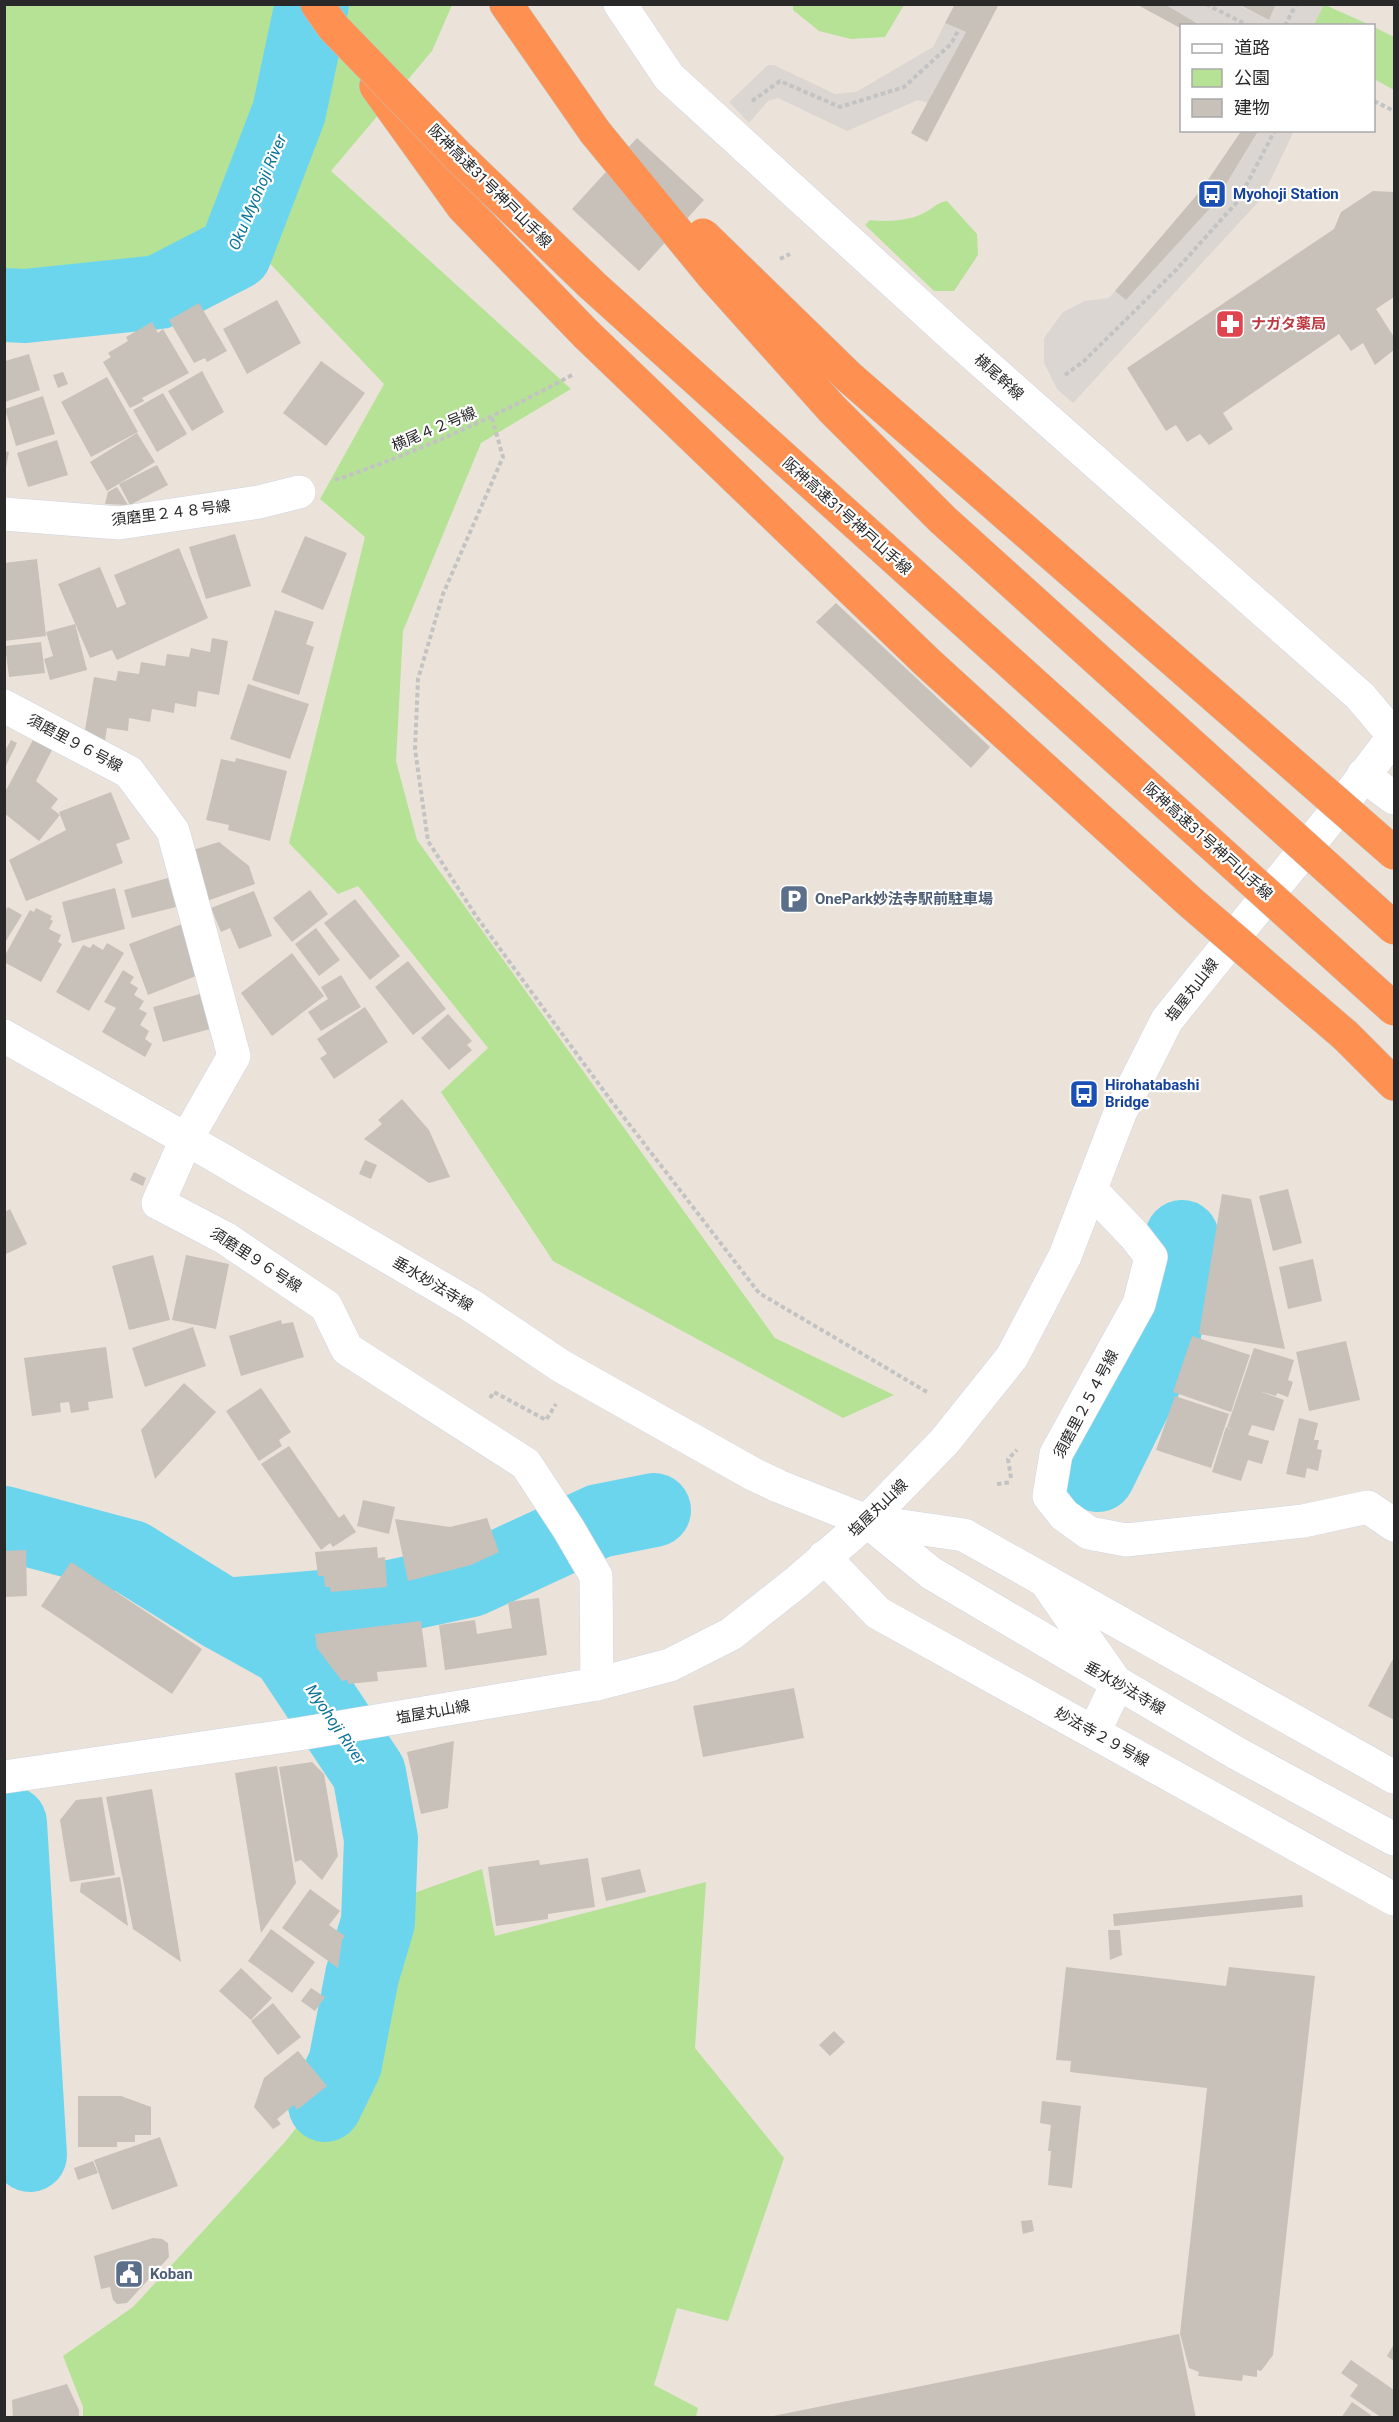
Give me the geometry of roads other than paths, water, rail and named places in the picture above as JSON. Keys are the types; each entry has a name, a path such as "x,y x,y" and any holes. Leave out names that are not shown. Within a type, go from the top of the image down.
{"highway":[{"path":"506,4 596,132 713,276 832,409 943,520 1395,928"},
{"path":"325,16 463,207 586,333 928,663 1189,900 1346,1036 1395,1084"},
{"name":"阪神高速31号神戸山手線","path":"325,16 459,158 593,286 1395,1009"},
{"path":"596,132 849,377 1395,853"}],"street":[{"name":"横尾幹線","path":"620,4 669,77 953,336 1360,696 1394,736"},
{"name":"須磨里２４８号線","path":"4,514 119,523 259,502 299,492"},
{"name":"須磨里９６号線","path":"4,706 129,772 173,831 234,1056 186,1140 158,1203 225,1238 326,1306 347,1349 526,1464 596,1576 597,1684"},
{"name":"塩屋丸山線","path":"4,1777 398,1719 597,1684 670,1665 731,1634 867,1521 944,1442 1012,1357 1065,1256 1120,1113 1167,1020 1350,794 1394,736"},
{"path":"1363,775 1395,798"},
{"name":"垂水妙法寺線","path":"4,1036 461,1300 561,1366 762,1478 867,1521 964,1535 1395,1777"},
{"name":"須磨里２５４号線","path":"1091,1190 1134,1235 1151,1257 1139,1304 1056,1454 1049,1497 1064,1515 1089,1533 1126,1540 1303,1521 1368,1508 1395,1525"},
{"name":"垂水妙法寺線","path":"867,1521 931,1573 1238,1754 1395,1839"},
{"name":"妙法寺２９号線","path":"824,1557 878,1613 1395,1899"},
{"path":"1046,1582 1117,1684 1094,1732"}],"waterway":[{"name":"Oku Myohoji River","path":"4,305 25,306 159,292 235,253 289,112 312,4"},
{"path":"1098,1475 1162,1345 1182,1237"},
{"path":"224,1615 358,1604 471,1580 599,1521 654,1510"},
{"name":"Myohoji River","path":"4,1523 131,1557 224,1615 287,1650 369,1773 381,1839 378,1922 362,1976 345,2064 325,2105"},
{"path":"10,1823 30,2155"}],"place":[{"name":"Myohoji Station","path":"1212,194"},
{"name":"ナガタ薬局","path":"1230,324"},
{"name":"OnePark妙法寺駅前駐車場","path":"794,899"},
{"name":"Hirohatabashi Bridge","path":"1084,1094"},
{"name":"Koban","path":"129,2274"}]}
